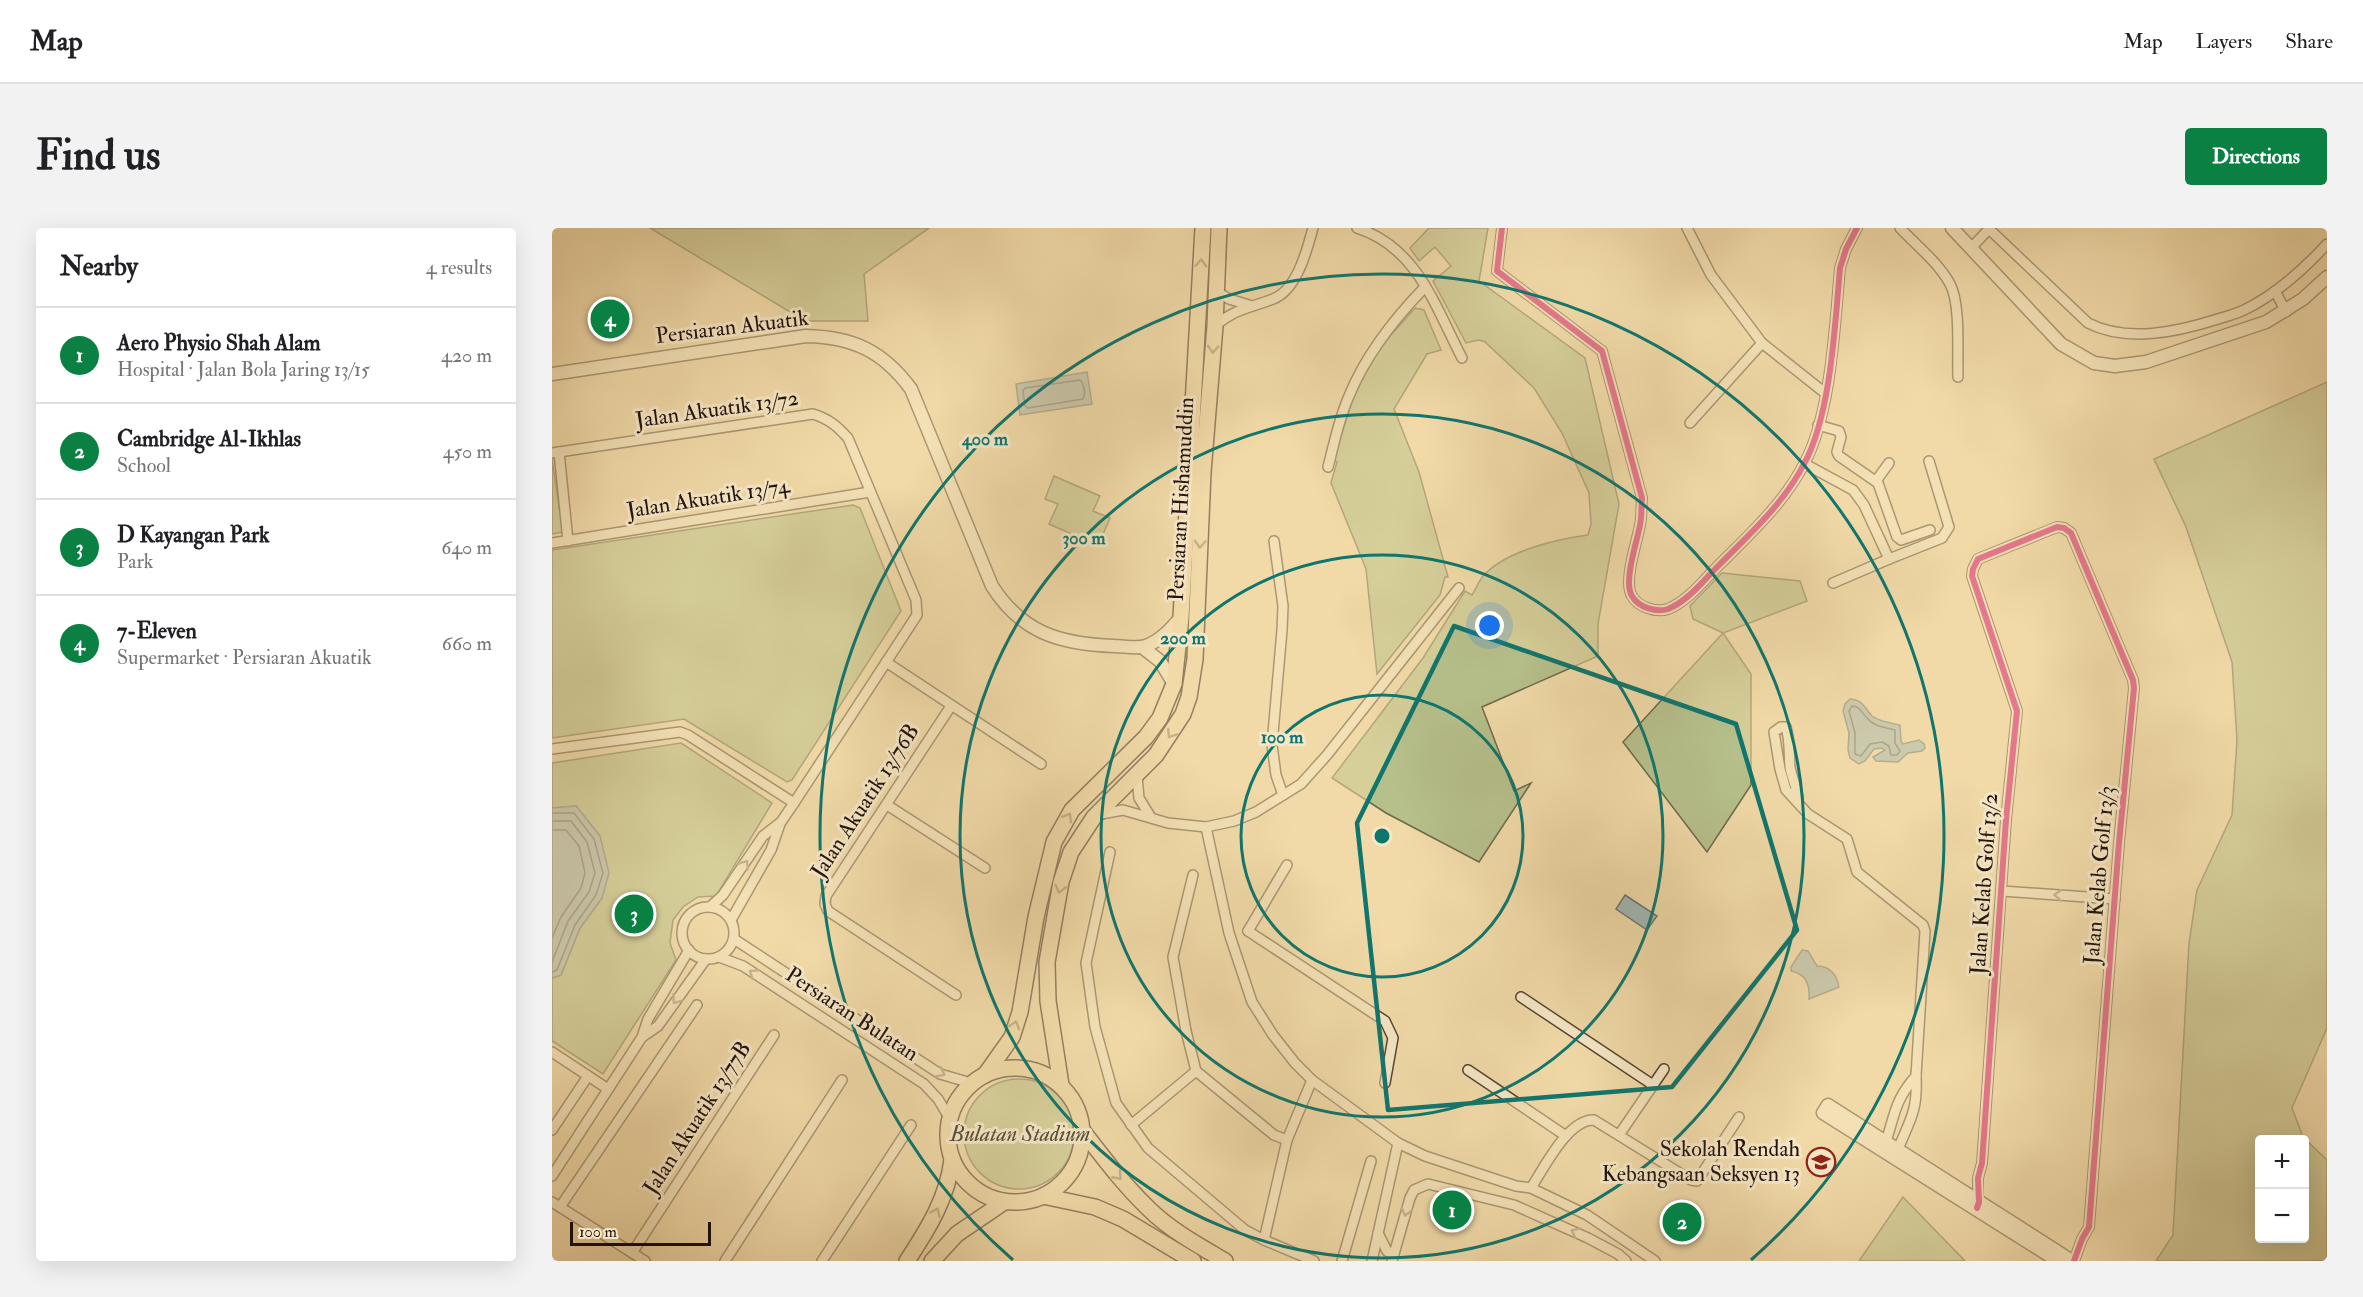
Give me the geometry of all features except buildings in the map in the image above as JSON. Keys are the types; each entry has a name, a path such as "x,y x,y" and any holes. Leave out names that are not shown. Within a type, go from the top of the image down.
{"main road":[{"name":"Persiaran Hishamuddin","path":"985,1075 1012,1037 1020,1012 1036,918 1054,842 1072,810 1146,737 1160,718 1174,684 1181,617 1203,228"},
{"name":"Persiaran Hishamuddin","path":"1060,1085 1049,1011 1047,962 1061,882 1071,852 1094,816 1156,755 1172,733 1190,697 1195,659 1203,472 1215,326 1219,228"},
{"path":"907,1261 928,1228 950,1178 952,1159 948,1139 950,1119 960,1097 971,1083 985,1075 1004,1069 1025,1068 1044,1074 1060,1085 1075,1106 1082,1130 1113,1171 1149,1210 1225,1261"},
{"path":"952,1159 964,1179 982,1194 1004,1202 1017,1203 1043,1196 1060,1185 1073,1169 1080,1150 1082,1130"},
{"path":"1043,1196 1095,1207 1123,1218 1193,1261"},
{"path":"932,1261 957,1234 1004,1202"}],"street":[{"path":"1215,326 1224,317 1249,305 1275,298 1285,291 1298,273 1307,252 1313,228"},
{"path":"1358,228 1387,241 1408,260 1425,287 1462,358"},
{"path":"1502,228 1497,271 1602,351 1642,498 1641,522 1628,585 1632,597 1653,610 1665,610 1694,591 1777,504 1805,464 1818,425 1825,393 1840,268 1846,249 1857,228"},
{"path":"1687,228 1711,275 1762,343 1825,393"},
{"path":"1900,228 1952,286 1956,300 1958,377"},
{"path":"1952,228 2061,344 2094,363 2115,366 2146,362 2246,329 2286,312 2327,277"},
{"path":"1972,247 1988,229 2074,312 2088,322 2102,330 2149,334 2191,327 2244,311 2275,291 2327,244"},
{"path":"1328,467 1348,397 1366,360 1403,310 1425,287"},
{"path":"1216,291 1249,305"},
{"path":"2275,291 2286,312"},
{"name":"Persiaran Akuatik","path":"552,374 806,336 854,342 890,365 911,389 992,586 1008,609 1024,623 1045,634 1068,641 1142,647"},
{"path":"1690,423 1762,343"},
{"name":"Jalan Akuatik 13/72","path":"555,453 813,414 825,418 836,425 848,438 918,607 917,615 886,662"},
{"path":"1818,425 1839,431 1841,437 1837,452 1839,456 1876,481 1897,537 1901,540 1911,538 1930,530"},
{"path":"555,453 568,541"},
{"path":"1833,583 1942,538 1949,527 1929,461"},
{"path":"1876,481 1889,463"},
{"path":"1805,464 1853,489 1864,505 1889,559"},
{"name":"Jalan Akuatik 13/74","path":"552,543 870,492"},
{"name":"Jalan Kelab Golf 13/2","path":"1978,1205 1978,1178 1982,1163 2017,711 1972,576 1978,559 2057,527 2064,528"},
{"name":"Jalan Kelab Golf 13/3","path":"2064,528 2071,533 2133,680 2134,688 2089,1227 2074,1261"},
{"path":"1274,541 1282,614 1281,662 1272,745 1276,775 1283,795"},
{"path":"1094,816 1112,810 1122,810 1150,816 1168,823 1206,827 1234,821 1256,812 1301,784 1327,755 1459,588"},
{"path":"1174,684 1160,661 1142,647 1162,637 1181,617"},
{"path":"730,920 771,850 781,822 886,662 1041,764"},
{"name":"Jalan Akuatik 13/76B","path":"951,706 826,896 825,904 828,911 956,995"},
{"path":"1798,801 1790,767 1788,734 1786,727 1781,727 1774,732 1786,790 1808,814 1847,839 1857,872 1923,925 1925,931 1916,1076 1917,1099 1912,1118 1896,1153"},
{"path":"552,750 680,732 794,803"},
{"path":"1137,776 1139,798 1150,816"},
{"path":"887,805 985,868"},
{"path":"711,907 725,913 733,926 734,939 728,950 719,957 706,959 700,958 689,950 683,934 688,918 694,912 711,907 723,895 763,836 781,822"},
{"path":"1206,827 1229,933 1252,1002 1273,1035 1312,1080 1398,1143 1425,1156 1516,1186 1531,1188 1587,1215 1655,1261"},
{"path":"1110,852 1086,963 1095,1027 1116,1103 1148,1148 1245,1230 1314,1261"},
{"path":"1248,931 1287,865"},
{"path":"1193,875 1173,957 1196,1071 1274,1135 1287,1140"},
{"path":"2002,891 2115,899"},
{"path":"1229,933 1248,931 1385,1021 1393,1038 1384,1083"},
{"name":"Persiaran Bulatan","path":"734,939 940,1074 971,1083"},
{"path":"552,1176 642,1037 648,1019 689,950"},
{"name":"Persiaran Bulatan","path":"719,957 743,966 924,1084 938,1099 950,1119"},
{"path":"642,1037 658,1026 706,959"},
{"path":"1521,998 1653,1085"},
{"path":"645,1261 556,1204 697,1005"},
{"name":"Jalan Akuatik 13/77B","path":"632,1253 774,1035"},
{"path":"552,1052 608,1089"},
{"path":"1619,1135 1664,1069"},
{"path":"1468,1070 1566,1136"},
{"path":"1131,1125 1196,1071"},
{"path":"552,1130 588,1076"},
{"path":"1884,1145 1895,1106 1904,1089 1916,1076"},
{"path":"725,1261 842,1080"},
{"path":"1264,1240 1287,1140 1312,1080"},
{"path":"1823,1113 1884,1145 1978,1205 2074,1261"},
{"path":"1531,1188 1566,1136 1577,1124 1586,1119 1594,1120 1691,1180 1697,1181 1739,1117"},
{"path":"822,1261 911,1125"},
{"path":"1372,1261 1398,1143"},
{"path":"1342,1261 1371,1161"},
{"path":"1393,1258 1410,1198 1414,1190 1421,1185 1428,1184 1514,1205 1557,1223 1619,1259"},
{"path":"1514,1205 1516,1186"},
{"path":"1978,1205 2058,1261"},
{"path":"1378,1233 1393,1258"}],"highlighted area":[{"path":"1454,626 1736,724 1797,930 1672,1087 1388,1110 1357,823"}],"green space":[{"path":"650,228 929,228 864,274 868,321 805,321"},
{"path":"1429,228 1488,228 1479,281 1585,358 1619,504 1598,624 1598,656 1482,707 1514,791 1531,783 1479,862 1386,813 1332,778 1423,658 1465,591 1472,595 1484,575 1505,559 1547,543 1588,535 1591,524 1589,493 1562,433 1534,388 1485,342 1479,340 1466,343 1433,281 1451,266 1435,247 1419,261 1410,248"},
{"path":"1415,308 1424,310 1441,350 1427,354 1394,409 1419,472 1448,577 1445,577 1440,595 1377,674 1366,569 1331,483 1337,462 1333,461 1356,388 1375,353"},
{"path":"2327,382 2327,1028 2292,1108 2302,1135 2255,1135 2255,1243 2309,1243 2309,1143 2327,1160 2327,1261 2156,1261 2173,1235 2189,943 2197,890 2232,815 2237,740 2232,662 2186,527 2154,459"},
{"path":"552,459 563,532 552,534"},
{"path":"1054,476 1100,496 1093,511 1110,518 1098,546 1049,524 1058,504 1045,499"},
{"path":"853,505 860,508 901,611 792,780 787,782 684,719 552,738 552,550"},
{"path":"1722,573 1800,581 1807,601 1723,633 1693,619 1690,606"},
{"path":"1723,633 1751,674 1751,785 1707,852 1623,742"},
{"path":"681,743 772,803 716,896 698,897 683,907 673,920 670,943 676,960 603,1074 552,1041 552,978 561,975 580,928 602,898 600,836 576,806 552,808 552,763"},
{"name":"Bulatan Stadium","path":"1019,1079 1040,1084 1058,1095 1069,1113 1074,1134 1069,1155 1058,1173 1040,1184 1019,1189 998,1184 980,1173 969,1155 964,1134 969,1113 980,1095 998,1084"},
{"path":"1903,1197 1965,1261 1859,1261"}],"water":[{"path":"1087,372 1092,404 1020,415 1016,384"},
{"path":"1850,699 1861,703 1875,718 1900,725 1903,744 1919,740 1925,748 1922,751 1908,753 1898,762 1876,761 1873,757 1885,750 1874,749 1865,761 1859,764 1850,758 1848,750 1849,733 1843,711"},
{"path":"576,806 600,836 609,873 602,898 580,928 561,975 552,978 552,808"},
{"path":"1625,895 1657,916 1647,930 1616,909"},
{"path":"1802,950 1808,951 1817,966 1832,972 1839,987 1809,999 1806,980 1791,971 1791,967"}],"cycle path":[{"path":"1502,228 1497,271 1602,351 1642,498 1641,522 1630,572 1630,590 1638,603 1658,610 1668,609 1695,590 1766,517 1787,492 1804,464 1813,444 1826,395 1834,342 1840,268 1846,249 1857,228"},
{"path":"1977,1208 2006,820 2017,711 1972,576 1978,559 2057,527 2064,528 2071,533 2133,680 2134,688 2119,843 2089,1227 2074,1261"}],"place":[{"name":"7-Eleven","path":"610,319"},
{"name":"D Kayangan Park","path":"634,914"},
{"name":"Sekolah Rendah Kebangsaan Seksyen 13","path":"1821,1162"},
{"name":"Aero Physio Shah Alam","path":"1452,1210"},
{"name":"Cambridge Al-Ikhlas","path":"1682,1222"}]}
